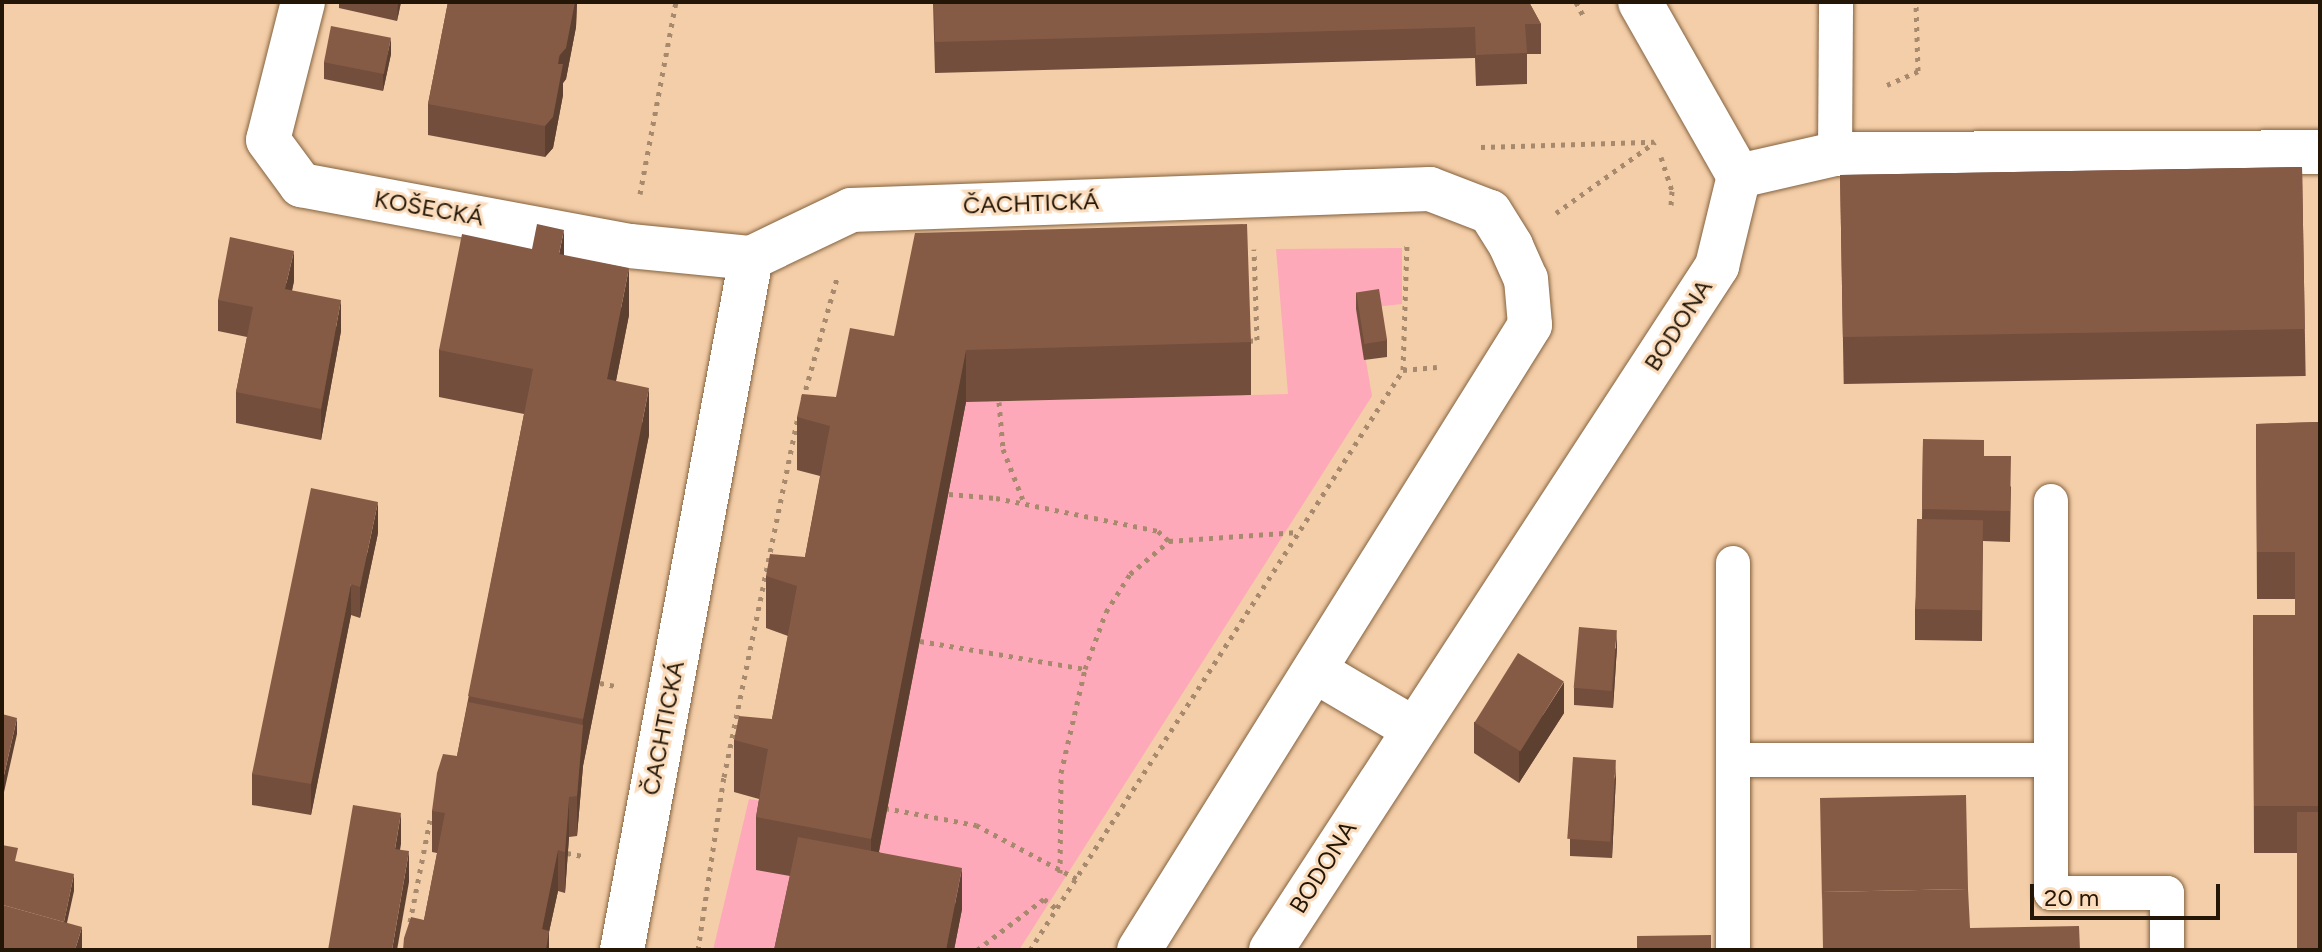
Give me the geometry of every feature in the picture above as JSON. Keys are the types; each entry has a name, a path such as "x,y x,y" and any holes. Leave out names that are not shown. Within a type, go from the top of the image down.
{"street":[{"name":"KOŠECKÁ","path":"303,2 268,140 301,185 630,246 751,258"},
{"path":"1640,2 1739,176 1835,154 2320,152"},
{"name":"BODONA","path":"1271,950 1412,728 1717,266 1739,176"},
{"name":"ČACHTICKÁ","path":"622,950 751,258 851,210 1430,189 1490,212 1511,246 1526,279 1530,325 1317,672 1139,950"},
{"path":"1317,672 1412,728"}],"lane":[{"path":"1835,154 1836,2"},
{"path":"2051,501 2051,893 2167,893 2167,950"},
{"path":"1733,563 1733,950"},
{"path":"1733,760 2051,760"}],"path":[{"path":"630,246 676,2"},
{"path":"1836,108 1918,71 1916,2"},
{"path":"1511,246 1655,142"},
{"path":"1030,950 1403,370 1408,227"},
{"path":"1249,341 1257,340 1253,232"},
{"path":"698,950 724,777 756,612 789,456 841,263"},
{"path":"1403,370 1446,366"},
{"path":"999,402 1003,449 1025,505"},
{"path":"789,456 800,457"},
{"path":"949,494 1025,505 1158,531 1169,541"},
{"path":"1060,873 1061,773 1085,669 1106,612 1130,574 1169,541 1298,532"},
{"path":"756,612 768,617"},
{"path":"920,641 1085,669"},
{"path":"724,777 737,780"},
{"path":"885,808 976,825 1060,873 1077,879"},
{"path":"407,936 430,820"},
{"path":"977,950 1044,899 1058,910"}],"shaded area":[{"path":"1402,248 1402,304 1357,309 1372,396 1019,950 954,950 871,892 966,402 1288,394 1276,249"},
{"path":"749,799 768,802 798,877 783,950 713,950"}],"building":[{"path":"448,2 575,2 566,48 559,56 558,64 563,64 553,117 545,126 428,104"},
{"path":"934,2 1529,2 1541,24 1525,24 1527,53 1476,55 1475,27 935,42"},
{"path":"331,26 391,38 384,74 324,62"},
{"path":"2302,167 2305,329 1843,337 1840,175"},
{"path":"537,224 564,230 559,254 629,268 607,379 649,388 583,719 468,696 533,369 439,350 462,234 532,249"},
{"path":"1247,224 1251,342 966,350 871,839 756,817 768,749 734,740 739,716 772,719 797,586 766,576 770,554 805,557 830,426 797,417 802,394 836,397 850,328 894,336 915,233"},
{"path":"230,237 294,251 285,289 341,300 321,409 236,392 253,307 218,300"},
{"path":"1379,289 1387,340 1364,344 1356,293"},
{"path":"2320,422 2320,806 2254,806 2253,615 2295,615 2295,552 2257,552 2256,424"},
{"path":"1923,439 1984,440 1984,456 2011,456 2010,511 1922,509"},
{"path":"311,488 378,502 360,587 351,584 311,784 252,774"},
{"path":"1917,519 1983,520 1981,610 1915,609"},
{"path":"1579,627 1617,630 1612,691 1574,688"},
{"path":"1518,653 1564,682 1520,751 1475,723"},
{"path":"468,702 583,725 577,796 569,797 565,852 558,850 542,929 549,931 546,950 403,950 411,917 424,920 445,813 432,811 437,773 443,754 457,756"},
{"path":"2,714 17,718 2,784"},
{"path":"1573,757 1616,760 1610,842 1567,839"},
{"path":"1966,795 1968,889 1822,892 1822,902 1820,798"},
{"path":"353,805 401,813 395,849 409,851 392,950 328,950"},
{"path":"2297,812 2320,812 2320,950 2297,950"},
{"path":"798,837 962,868 946,950 774,950"},
{"path":"2,845 18,848 15,861 74,874 64,922 3,905 2,908"},
{"path":"1968,889 1970,928 2079,926 2080,950 1823,950 1822,892"},
{"path":"3,905 82,927 75,950 2,950"},
{"path":"1711,935 1711,950 1616,950 1637,949 1637,936"}]}
